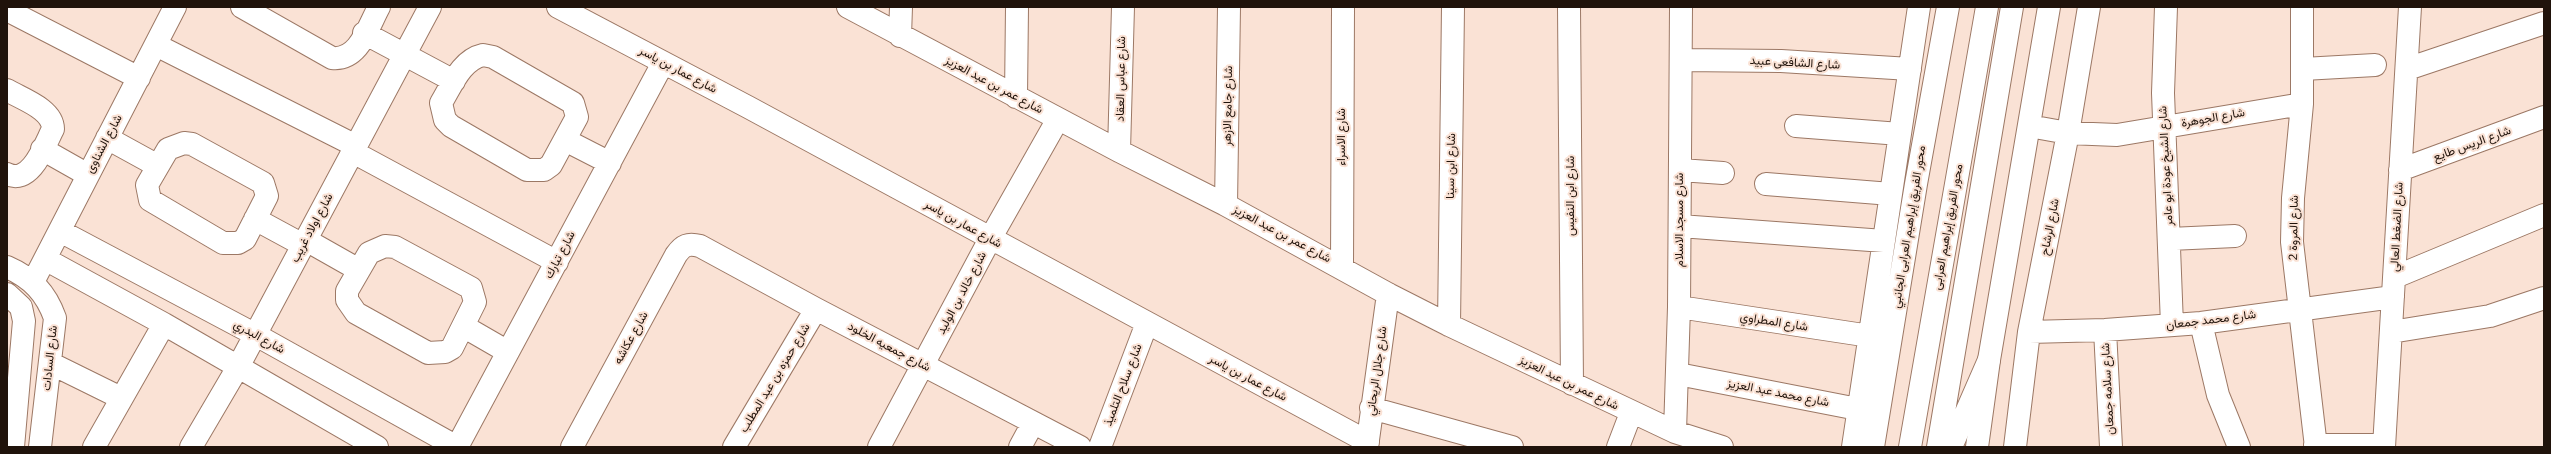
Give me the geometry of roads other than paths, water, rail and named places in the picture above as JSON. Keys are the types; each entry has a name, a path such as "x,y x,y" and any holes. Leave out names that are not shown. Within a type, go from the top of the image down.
{"street":[{"name":"شارع الشناوى","path":"39,271 175,7"},
{"path":"242,7 332,58 340,59 354,53 379,7"},
{"name":"شارع اولاد غريب","path":"191,447 256,335 430,7"},
{"name":"شارع عمر بن عبد العزيز","path":"848,7 900,36 1119,151 1226,205 1342,267 1388,294 1448,325 1631,413 1675,432 1722,447"},
{"path":"900,36 901,7"},
{"path":"1016,97 1017,7"},
{"name":"شارع عباس العقاد","path":"1119,151 1123,7"},
{"name":"شارع جامع الازهر","path":"1226,205 1229,7"},
{"name":"شارع الاسراء","path":"1342,267 1343,7"},
{"name":"شارع ابن سينا","path":"1448,325 1453,7"},
{"name":"شارع ابن النفيس","path":"1569,7 1572,384"},
{"name":"شارع مسجد الاسلام","path":"1675,432 1679,308 1681,7"},
{"path":"1853,447 1869,411 1870,336 1919,7"},
{"name":"محور الفريق إبراهيم العرابى الجانبي","path":"1873,447 1869,411 1916,184 1948,7"},
{"name":"محور الفريق إبراهيم العرابى","path":"1910,447 1987,7"},
{"path":"1938,447 2012,7"},
{"path":"1977,447 1989,360 2049,7"},
{"name":"شارع الرشاح","path":"2015,447 2029,332 2068,133 2089,7"},
{"name":"شارع الشيخ عودة ابو عامر","path":"2166,7 2163,55 2164,127 2170,239 2172,325"},
{"name":"شارع المروة 2","path":"2302,7 2302,104 2292,220 2293,264 2300,308 2316,446"},
{"name":"شارع الضغط العالي","path":"2384,446 2410,7"},
{"name":"شارع عمار بن ياسر","path":"560,8 664,62 1147,323 1367,445"},
{"path":"7,10 139,78"},
{"path":"2407,69 2544,23"},
{"path":"364,33 454,81"},
{"path":"156,45 355,149 557,262"},
{"path":"483,55 493,57 573,103 577,117 565,140 551,165 544,170 526,170 451,126 444,120 441,103 466,63 474,57 483,55"},
{"name":"شارع الشافعى عبيد","path":"1681,60 1780,60 1910,69"},
{"name":"شارع تبارك","path":"457,447 664,62"},
{"path":"2303,69 2374,65"},
{"path":"7,90 50,116 53,129 31,170 17,176 7,174"},
{"name":"شارع الجوهرة","path":"2029,126 2068,133 2117,135 2302,104"},
{"name":"شارع الريس طايع","path":"2400,170 2544,117"},
{"name":"شارع خالد بن الوليد","path":"879,447 924,366 990,239 1058,119"},
{"path":"1796,126 1900,134"},
{"path":"107,138 158,166"},
{"path":"565,140 610,163"},
{"path":"184,142 192,144 258,179 266,189 267,196 255,219 245,239 238,243 223,243 150,200 147,185 168,150 184,142"},
{"path":"42,149 88,175"},
{"path":"1680,170 1723,173"},
{"path":"1766,184 1891,194"},
{"name":"شارع محمد جمعان","path":"2029,332 2104,330 2201,323 2300,308 2394,287 2544,215"},
{"path":"255,219 359,270"},
{"path":"1680,226 1884,241"},
{"name":"شارع البدري","path":"60,231 256,335 457,447"},
{"path":"2170,239 2235,236"},
{"name":"شارع عكاشه","path":"572,447 676,255 682,247 691,244 700,246"},
{"path":"385,246 394,247 471,288 475,302 463,326 452,348 444,352 428,353 356,313 350,307 347,291 369,253 376,248 385,246"},
{"name":"شارع جمعيه الخلود","path":"700,246 816,309 1080,447"},
{"path":"7,255 39,271 164,324 377,447"},
{"name":"شارع السادات","path":"7,268 39,271 42,292 55,318 40,447"},
{"path":"7,294 21,307 24,321 13,447"},
{"name":"شارع جلال الريحاني","path":"1367,445 1388,294"},
{"path":"2391,332 2490,316 2544,298"},
{"name":"شارع المطراوي","path":"1679,308 1870,336"},
{"name":"شارع حمزه بن عبد المطلب","path":"734,447 816,309"},
{"name":"شارع سلاح التلميذ","path":"1100,447 1147,323"},
{"path":"2201,323 2218,395 2239,447"},
{"path":"94,447 164,324"},
{"path":"463,326 508,352"},
{"name":"شارع سلامه جمعان","path":"2104,330 2111,447"},
{"path":"1951,447 1989,360"},
{"path":"50,363 122,398"},
{"name":"شارع محمد عبد العزيز","path":"1678,374 1869,411"},
{"path":"1371,408 1512,447"},
{"path":"1618,447 1631,413"},
{"path":"1020,447 1033,423"},
{"path":"2316,446 2384,446"}]}
